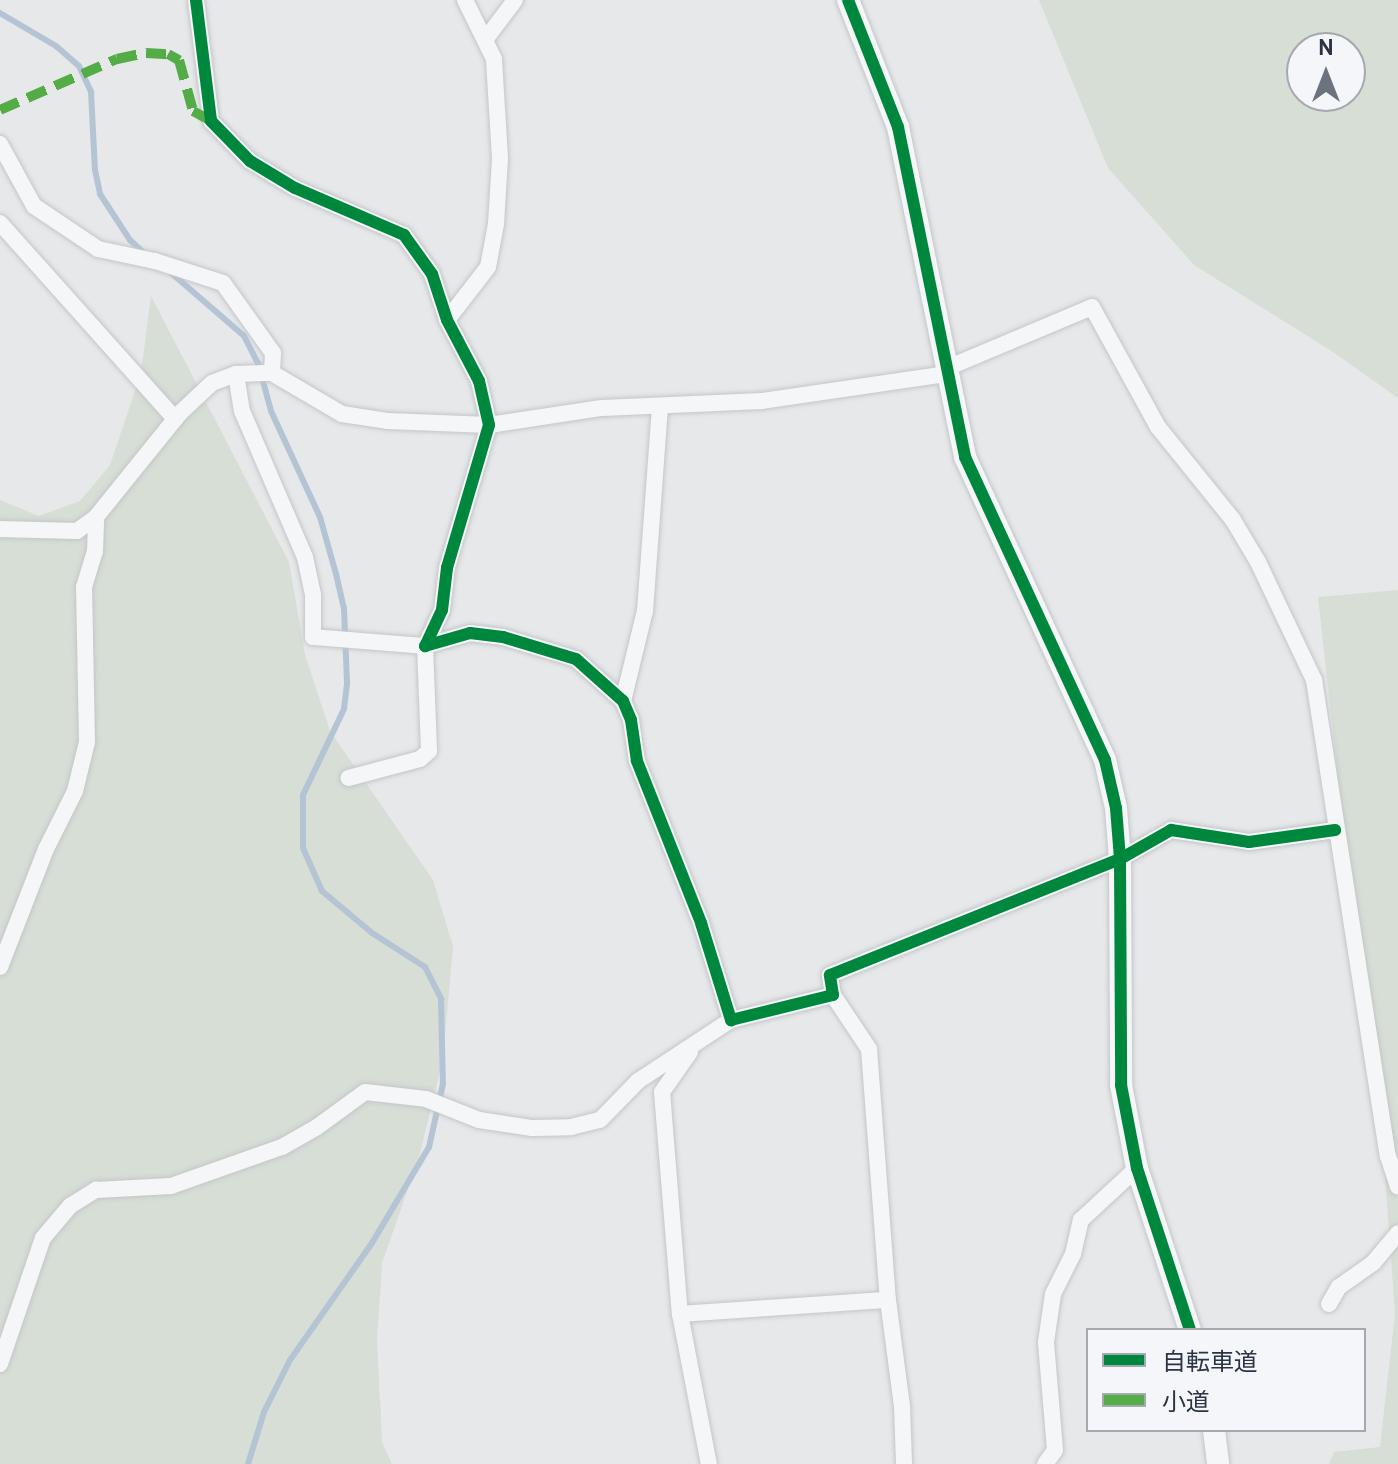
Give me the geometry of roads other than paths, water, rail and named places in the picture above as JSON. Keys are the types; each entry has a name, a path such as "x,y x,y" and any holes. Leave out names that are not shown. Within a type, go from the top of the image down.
{"street":[{"path":"196,0 211,121 250,161 283,181 404,235 432,274 447,320 479,381 489,425 447,568 442,610 425,646 429,751 420,759 348,778"},
{"path":"447,320 488,267 496,224 500,158 494,59 465,0"},
{"path":"485,40 515,0"},
{"path":"848,0 898,127 965,457 1105,760 1116,808 1120,859 1121,1085 1137,1168 1189,1328"},
{"path":"0,144 34,206 98,249 155,261 223,283 273,353 272,373"},
{"path":"0,223 175,419"},
{"path":"0,529 77,531 96,517 175,419 212,383 236,374 272,373 342,414 388,421 489,425 602,408 660,408 762,401 947,371 1092,307 1158,427 1233,520 1314,680 1388,1156 1398,1186"},
{"path":"236,374 242,411 305,557 313,595 313,637 425,646 470,633 503,637 576,659 623,701 631,720 637,761 701,923 731,1020"},
{"path":"623,701 645,611 660,408"},
{"path":"0,967 46,849 75,791 87,742 84,587 95,552 96,517"},
{"path":"904,1464 902,1406 888,1300 869,1049 833,995 830,975 1120,859 1171,830 1249,842 1335,830"},
{"path":"0,1364 43,1238 70,1206 96,1190 171,1186 282,1147 317,1127 365,1092 426,1099 479,1120 532,1128 571,1127 600,1120 638,1081 731,1020 833,995"},
{"path":"693,1047 662,1092 680,1314 709,1464"},
{"path":"1045,1464 1055,1450 1046,1342 1053,1294 1073,1254 1081,1220 1137,1168"},
{"path":"1329,1304 1339,1287 1373,1263 1398,1233"},
{"path":"680,1314 888,1300"},
{"path":"1214,1432 1218,1464"}],"waterway":[{"path":"0,13 56,46 79,66 91,92 95,170 100,194 130,240 144,253"},
{"path":"169,271 244,336 258,363 271,411 320,517 344,608 347,684 344,709 303,795 303,848 322,891 372,933 425,967 441,999 443,1084 429,1147 372,1243 290,1360 264,1412 248,1464"}]}
